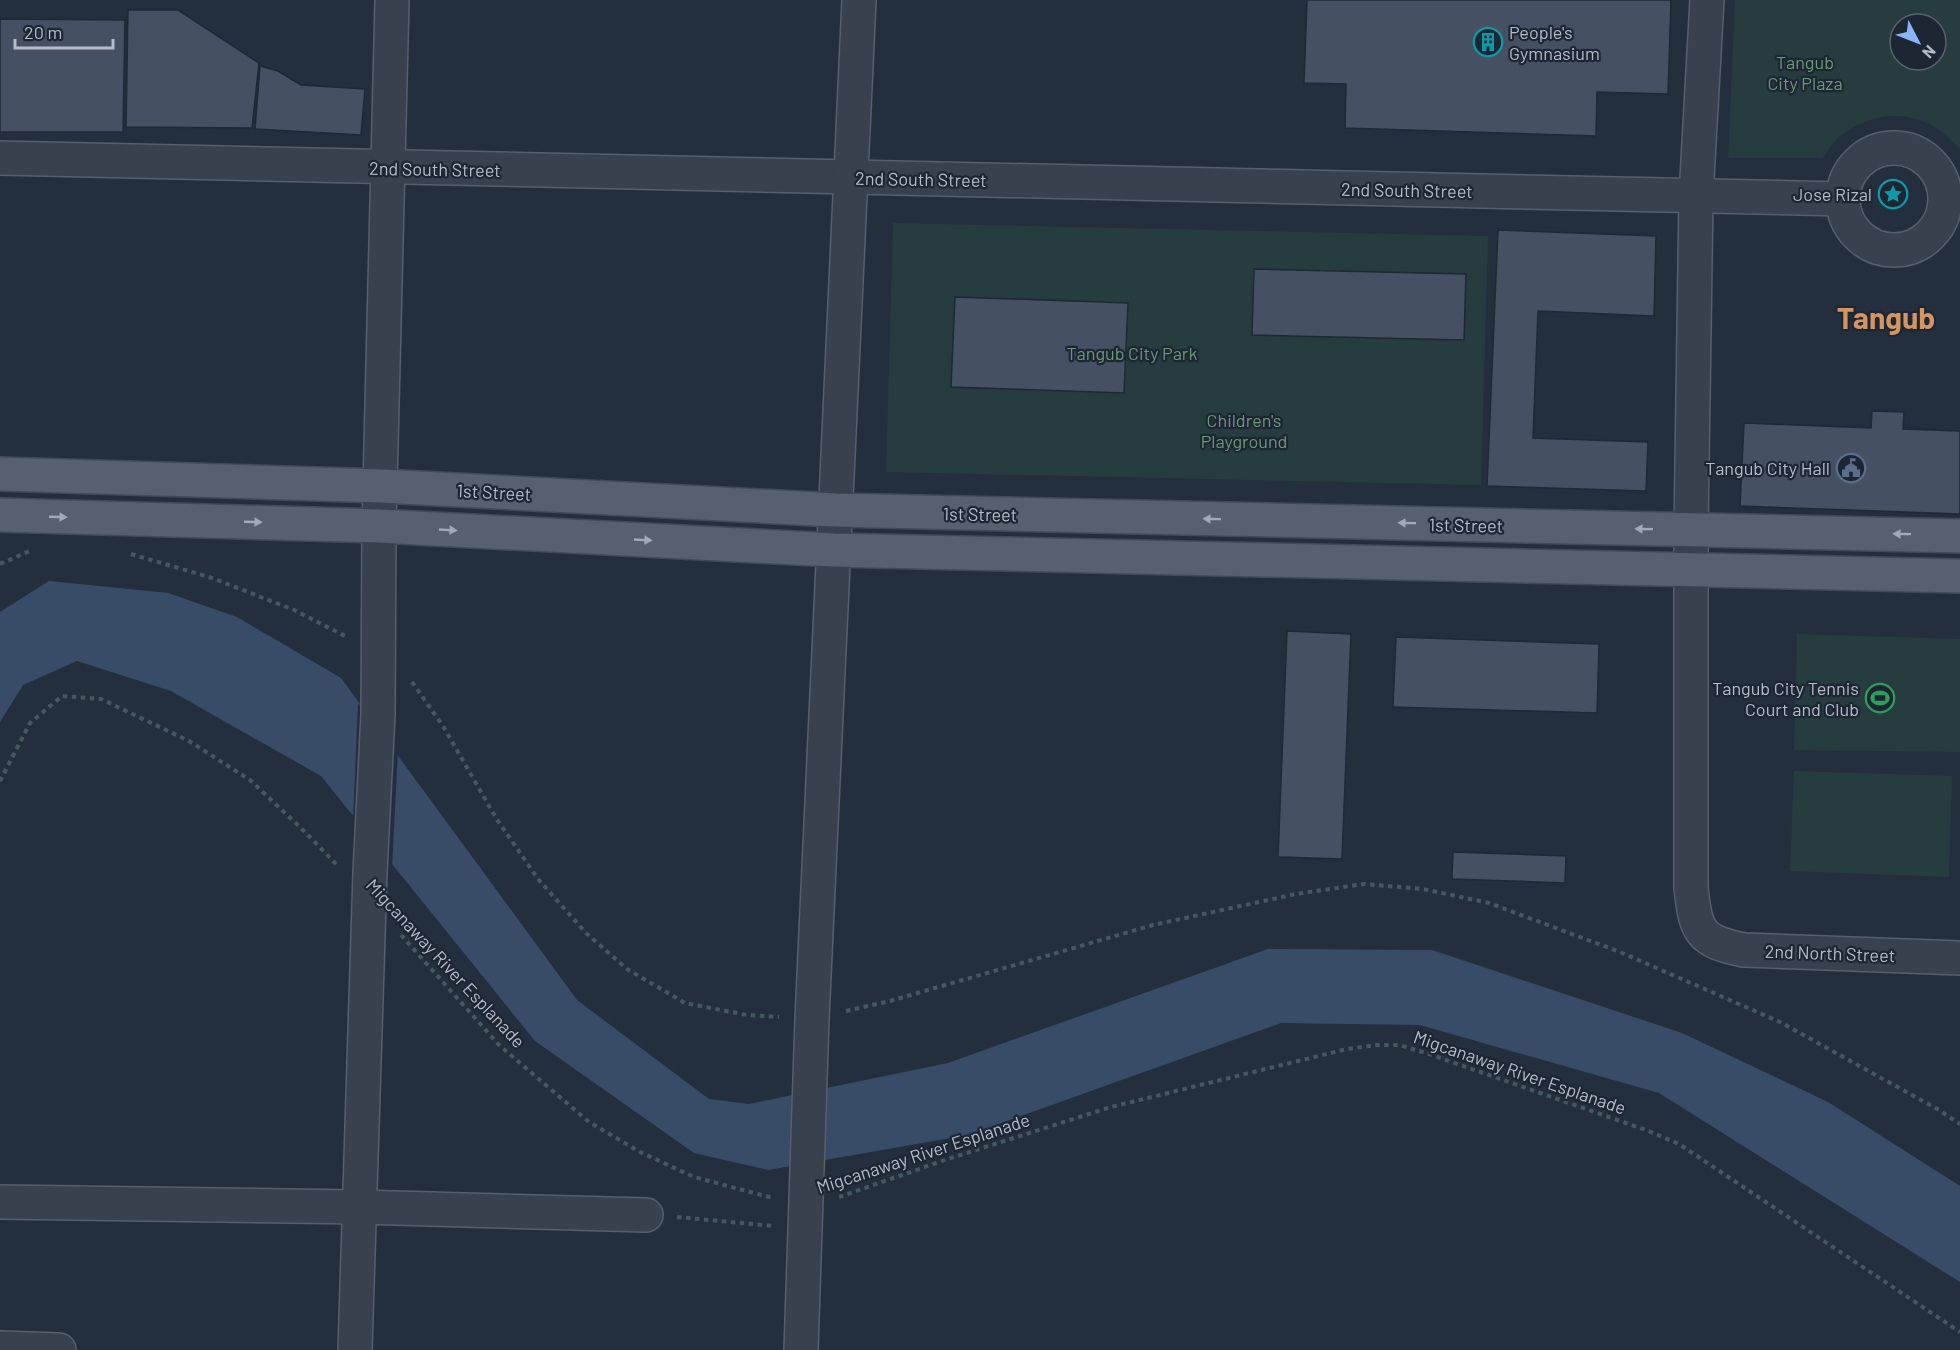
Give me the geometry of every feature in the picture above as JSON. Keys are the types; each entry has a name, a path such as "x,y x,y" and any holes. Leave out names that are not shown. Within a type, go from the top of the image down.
{"main road":[{"name":"1st Street","path":"0,474 381,486 835,510 1960,536"},
{"path":"0,515 379,526 833,550 1960,576"}],"street":[{"path":"355,1350 358,1207 378,714 379,526 392,0"},
{"path":"801,1350 811,1028 859,0"},
{"path":"1691,570 1696,196 1707,0"},
{"path":"1896,147 1912,151 1926,159 1937,171 1953,203 1931,234 1917,244 1900,249 1883,249 1867,242 1854,231 1846,216 1843,199 1845,183 1853,168 1865,156 1896,147"},
{"name":"2nd South Street","path":"0,158 1843,199"},
{"name":"2nd North Street","path":"1691,570 1690,888 1694,917 1704,935 1718,945 1744,950 1960,958"},
{"path":"0,1202 358,1207 646,1215"},
{"path":"0,1348 59,1350"}],"path":[{"path":"0,564 41,547"},
{"path":"125,553 212,578 294,610 378,652 401,669 443,726 496,819 538,879 586,933 627,969 685,1003 811,1028 890,1001 1153,925 1296,894 1364,884 1423,889 1500,907 1620,952 1780,1022 1939,1110 1960,1124"},
{"name":"Migcanaway River Esplanade","path":"0,781 30,723 62,696 101,699 189,741 250,780 301,828 370,886 499,1045 589,1122 640,1152 694,1177 807,1208 1111,1107 1347,1049 1399,1045 1455,1061 1678,1143 1960,1332"},
{"path":"646,1215 807,1208"}],"green space":[{"name":"Tangub City Plaza","path":"1735,0 1960,0 1960,150 1948,137 1919,120 1903,116 1887,116 1871,119 1855,126 1840,136 1823,158 1728,158"},
{"name":"Tangub City Park","path":"893,223 1488,236 1481,485 886,472"},
{"path":"1797,634 1960,639 1960,752 1794,750"},
{"path":"1794,771 1952,776 1949,877 1790,871"}],"water":[{"path":"49,581 168,593 237,617 341,678 577,1000 709,1099 749,1104 948,1063 1268,949 1432,950 1682,1033 1828,1102 1960,1186 1960,1282 1659,1093 1420,1025 1281,1023 968,1135 768,1170 694,1153 535,1041 321,776 171,691 77,661 23,685 0,722 0,612"}],"pier":[{"path":"358,704 367,708 398,750 392,869 353,820"}],"building":[{"name":"People's Gymnasium","path":"1307,0 1671,0 1668,94 1597,92 1596,136 1345,128 1346,84 1304,83"},
{"path":"128,10 178,10 259,63 252,128 126,127"},
{"path":"0,19 125,20 123,132 0,132"},
{"path":"260,66 278,71 301,85 365,89 361,135 255,129"},
{"path":"1498,230 1656,236 1654,316 1538,311 1533,438 1648,442 1646,491 1487,486"},
{"path":"1254,269 1466,274 1464,340 1252,335"},
{"path":"955,297 1128,303 1124,393 951,387"},
{"name":"Tangub City Hall","path":"1872,411 1904,412 1903,429 1960,431 1960,514 1740,506 1744,423 1871,428"},
{"path":"1287,631 1351,634 1342,859 1278,857"},
{"path":"1396,637 1599,644 1597,713 1393,707"},
{"path":"1453,852 1566,856 1565,883 1452,879"}],"place":[{"name":"People's Gymnasium","path":"1488,42"},
{"name":"Jose Rizal","path":"1893,194"},
{"name":"Tangub City Hall","path":"1851,468"},
{"name":"Tangub City Tennis Court and Club","path":"1880,698"}],"district":[{"name":"Tangub","path":"1886,317"}],"park label":[{"name":"Children's Playground","path":"1244,430"}]}
